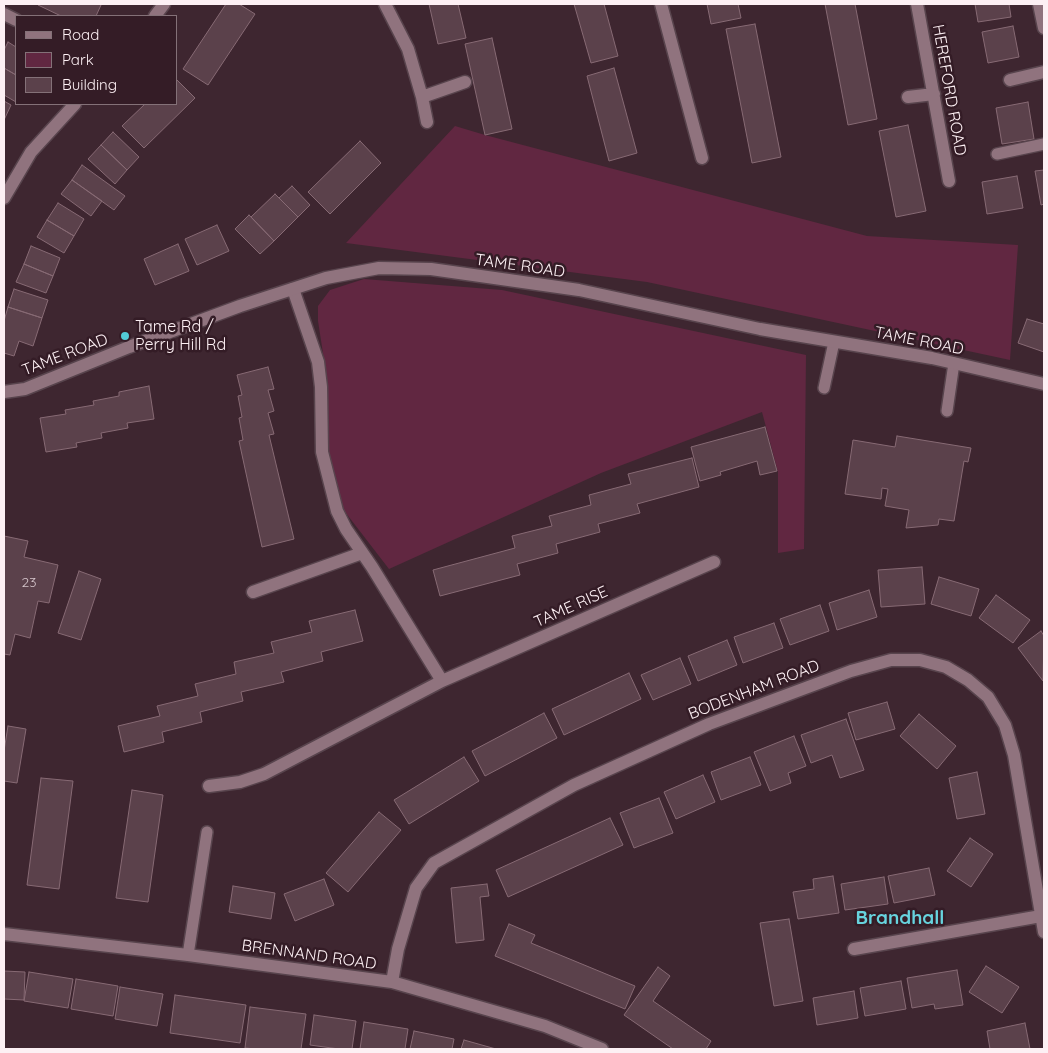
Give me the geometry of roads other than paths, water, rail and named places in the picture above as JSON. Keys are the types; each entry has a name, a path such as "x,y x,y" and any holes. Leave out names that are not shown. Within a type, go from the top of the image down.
{"street":[{"path":"156,15 164,4"},
{"path":"385,4 408,49 427,122"},
{"path":"661,4 702,158"},
{"name":"HEREFORD ROAD","path":"917,4 949,181"},
{"path":"1039,4 1044,28"},
{"path":"1010,80 1044,72"},
{"path":"422,97 465,82"},
{"path":"908,97 934,94"},
{"path":"4,198 31,152 74,105"},
{"name":"TAME ROAD","path":"4,392 26,389 129,347 230,309 293,288 326,278 379,268 431,269 579,290 760,329 932,358 1044,384"},
{"path":"293,288 318,362 321,387 322,452 337,511 346,529 372,567 442,681"},
{"path":"253,592 362,553"},
{"name":"TAME RISE","path":"209,786 240,782 264,774 442,681 714,562"},
{"name":"BODENHAM ROAD","path":"392,982 398,949 416,888 434,863 574,785 709,724 851,671 891,660 920,660 946,667 968,680 988,697 1005,725 1014,755 1044,932"},
{"path":"854,950 1041,916"},
{"name":"BRENNAND ROAD","path":"4,934 188,955 392,982 545,1026 602,1049"}],"lane":[{"path":"996,154 1044,144"},
{"path":"824,388 834,342"},
{"path":"946,411 954,363"},
{"path":"188,955 207,832"}],"place":[{"name":"Tame Rd / Perry Hill Rd","path":"125,336"}],"district":[{"name":"Brandhall","path":"900,918"}]}
